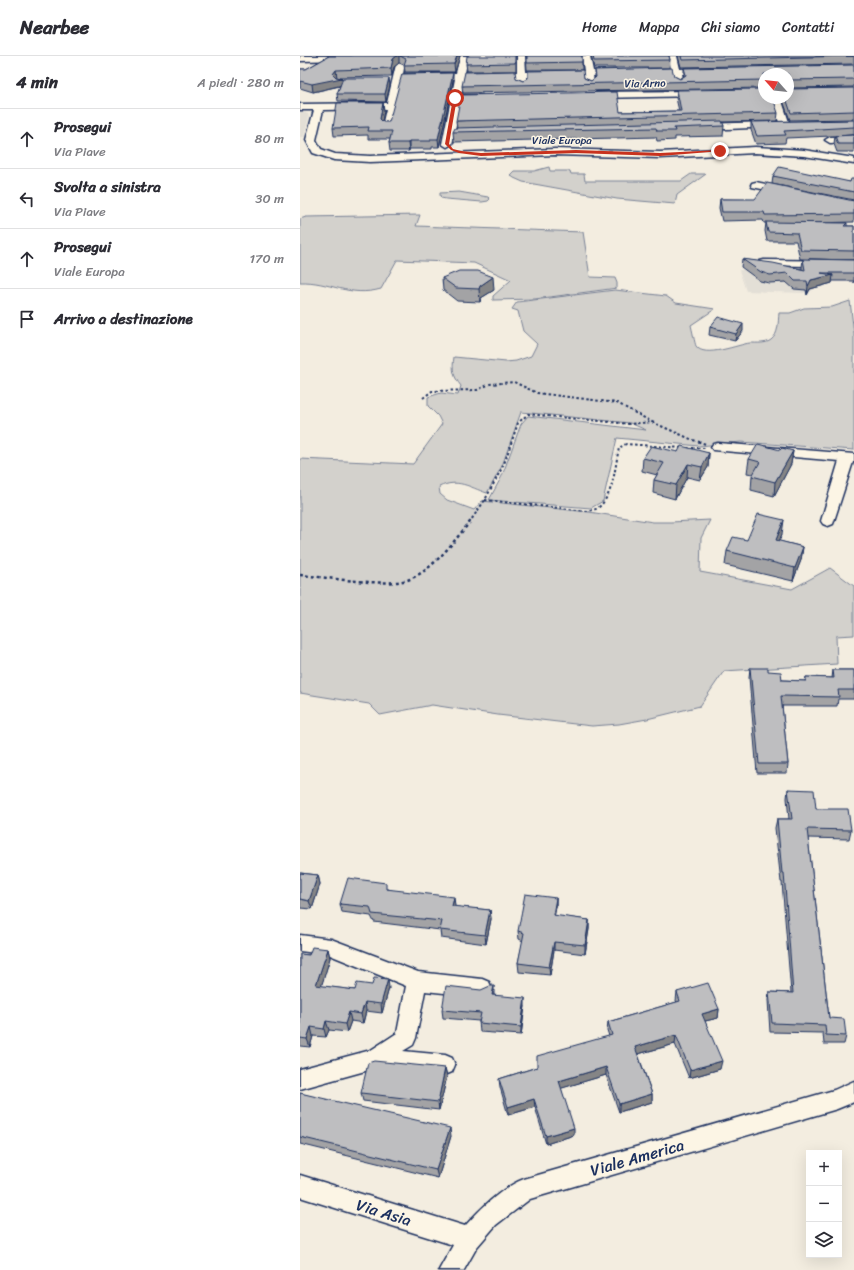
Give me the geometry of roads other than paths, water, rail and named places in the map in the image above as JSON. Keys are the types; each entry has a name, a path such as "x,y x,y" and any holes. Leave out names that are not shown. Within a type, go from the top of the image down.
{"street":[{"path":"395,56 411,56"},
{"path":"388,126 395,79 402,56"},
{"path":"411,158 436,152 447,144 464,56"},
{"path":"521,56 523,97"},
{"path":"586,56 588,73"},
{"path":"673,56 681,94"},
{"path":"302,57 356,57"},
{"path":"640,72 714,71"},
{"name":"Via Arno","path":"588,73 591,96 711,93"},
{"path":"395,79 521,74 625,73"},
{"path":"455,98 493,97"},
{"path":"692,127 789,125 779,104"},
{"path":"300,107 392,106"},
{"name":"Viale Europa","path":"319,107 311,140 317,151 334,157 370,159 562,152 660,155 731,150 762,150 810,154 854,161"},
{"path":"449,133 488,132"},
{"path":"830,140 854,139"},
{"path":"447,144 456,151 481,155"},
{"path":"756,185 794,192"},
{"path":"764,264 854,264"},
{"path":"718,447 851,458 828,521"},
{"path":"300,943 331,947 417,981 482,988"},
{"path":"300,1079 376,1058 406,1038 417,981"},
{"path":"376,1058 445,1065"},
{"name":"Viale America","path":"451,1270 469,1239 488,1217 524,1190 837,1099 854,1091"},
{"name":"Via Asia","path":"300,1186 469,1239"}]}
